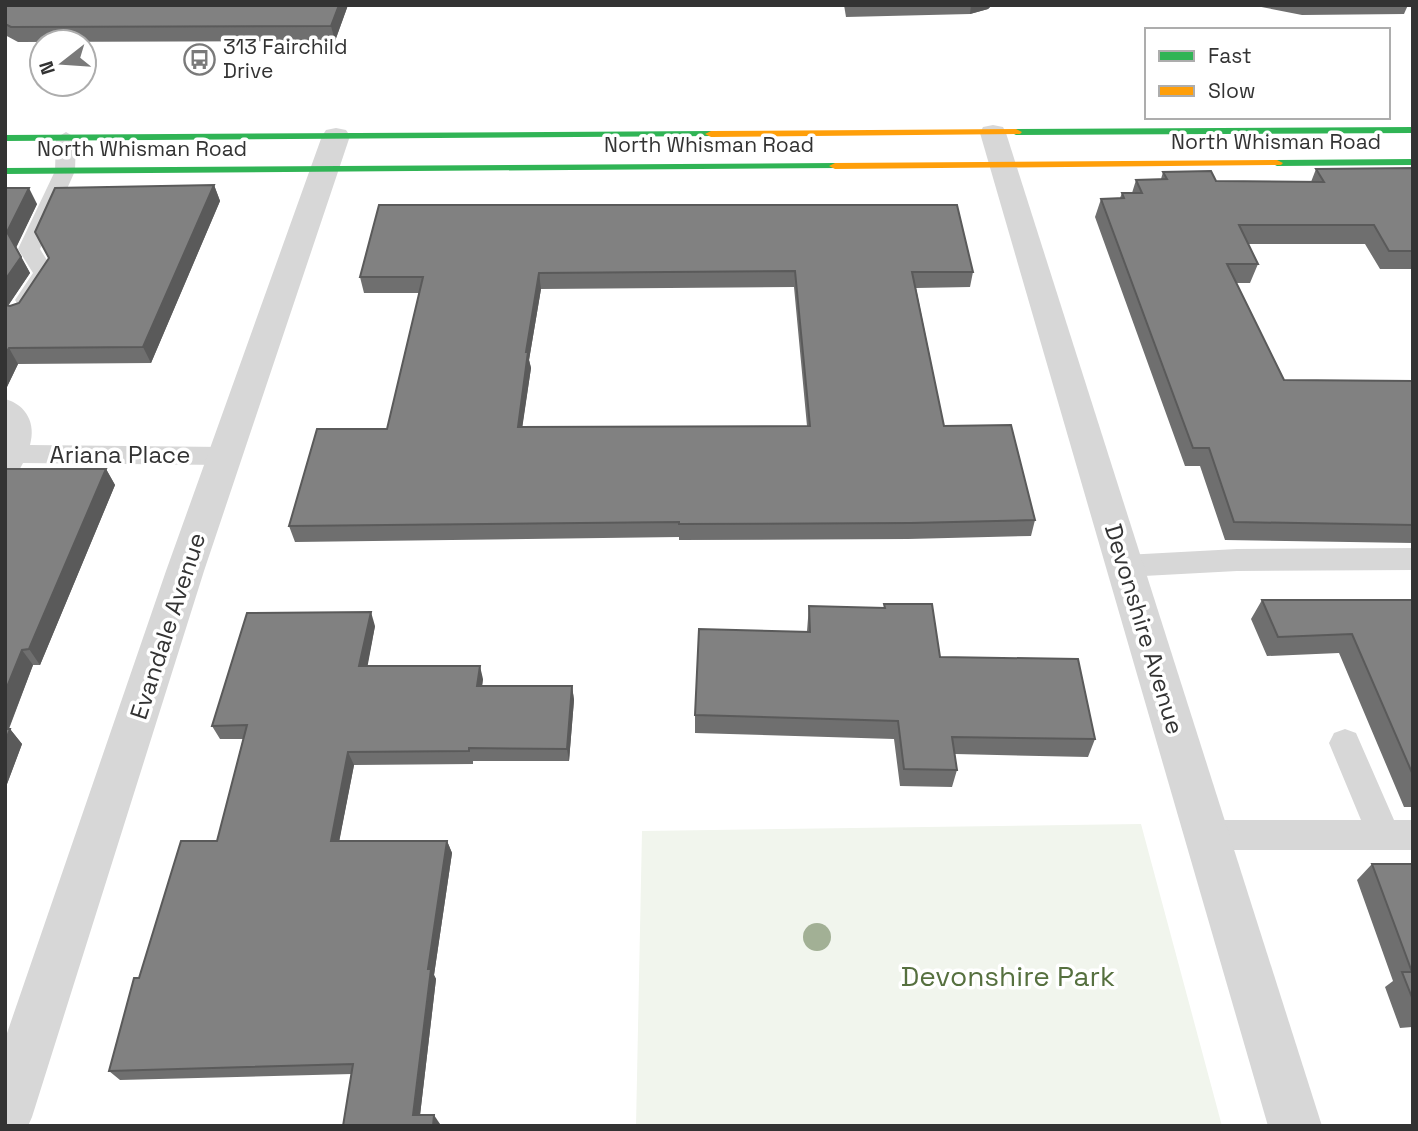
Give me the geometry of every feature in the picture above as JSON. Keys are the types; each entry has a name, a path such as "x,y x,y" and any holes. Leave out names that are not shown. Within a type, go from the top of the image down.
{"main road":[{"name":"North Whisman Road","path":"5,138 65,138 575,167 1413,130"},
{"name":"North Whisman Road","path":"5,172 65,171 578,135 1413,162"},
{"path":"575,167 578,135"}],"street":[{"name":"Devonshire Avenue","path":"998,149 1295,1126"},
{"name":"Evandale Avenue","path":"5,1117 329,153"}],"lane":[{"path":"18,313 44,273 29,249 65,171 65,138"},
{"name":"Ariana Place","path":"5,407 11,410 20,426 19,445 10,464 225,456"},
{"path":"1125,566 1237,560 1413,559"},
{"path":"1345,743 1399,835"},
{"path":"1206,835 1399,835"}],"green space":[{"name":"Devonshire Park","path":"1141,824 1222,1126 636,1126 642,831"}],"building":[{"path":"5,5 339,5 331,26 11,27 5,24"},
{"path":"1413,168 1413,251 1389,251 1374,225 1239,225 1258,264 1227,264 1284,380 1413,381 1413,525 1234,522 1209,448 1193,448 1101,199 1124,198 1122,193 1142,193 1136,180 1167,179 1163,172 1211,171 1216,181 1324,182 1316,169"},
{"path":"214,185 143,347 9,348 5,355 5,305 19,303 49,258 35,232 55,188"},
{"path":"5,188 29,188 7,232 21,257 5,280"},
{"path":"379,205 957,205 973,272 912,272 944,426 1011,425 1035,520 289,526 317,429 387,429 423,277 360,277","holes":["795,271 810,426 518,427 526,352 539,273"]},
{"path":"5,469 106,469 29,649 22,650 5,692"},
{"path":"1262,600 1413,600 1413,775 1352,634 1278,637"},
{"path":"884,604 932,604 940,657 1078,659 1095,739 952,737 957,770 904,769 898,721 695,715 699,629 810,632 809,606 885,608"},
{"path":"371,612 359,666 480,666 477,686 572,686 567,749 469,748 469,751 348,752 331,841 447,841 428,969 431,969 413,1115 434,1115 433,1126 343,1126 353,1064 109,1071 134,978 139,978 181,841 217,841 247,725 212,726 247,613"},
{"path":"5,729 10,729 5,742"},
{"path":"1372,864 1413,864 1413,1000 1402,972 1412,972"}],"traffic: fast":[{"path":"1016,132 1413,130"},
{"path":"5,138 711,134"},
{"path":"1277,163 1413,162"},
{"path":"5,171 835,166"}],"traffic: slow":[{"path":"711,134 1016,132"},
{"path":"835,166 1277,163"}],"place":[{"name":"313 Fairchild Drive","path":"200,59"}]}
